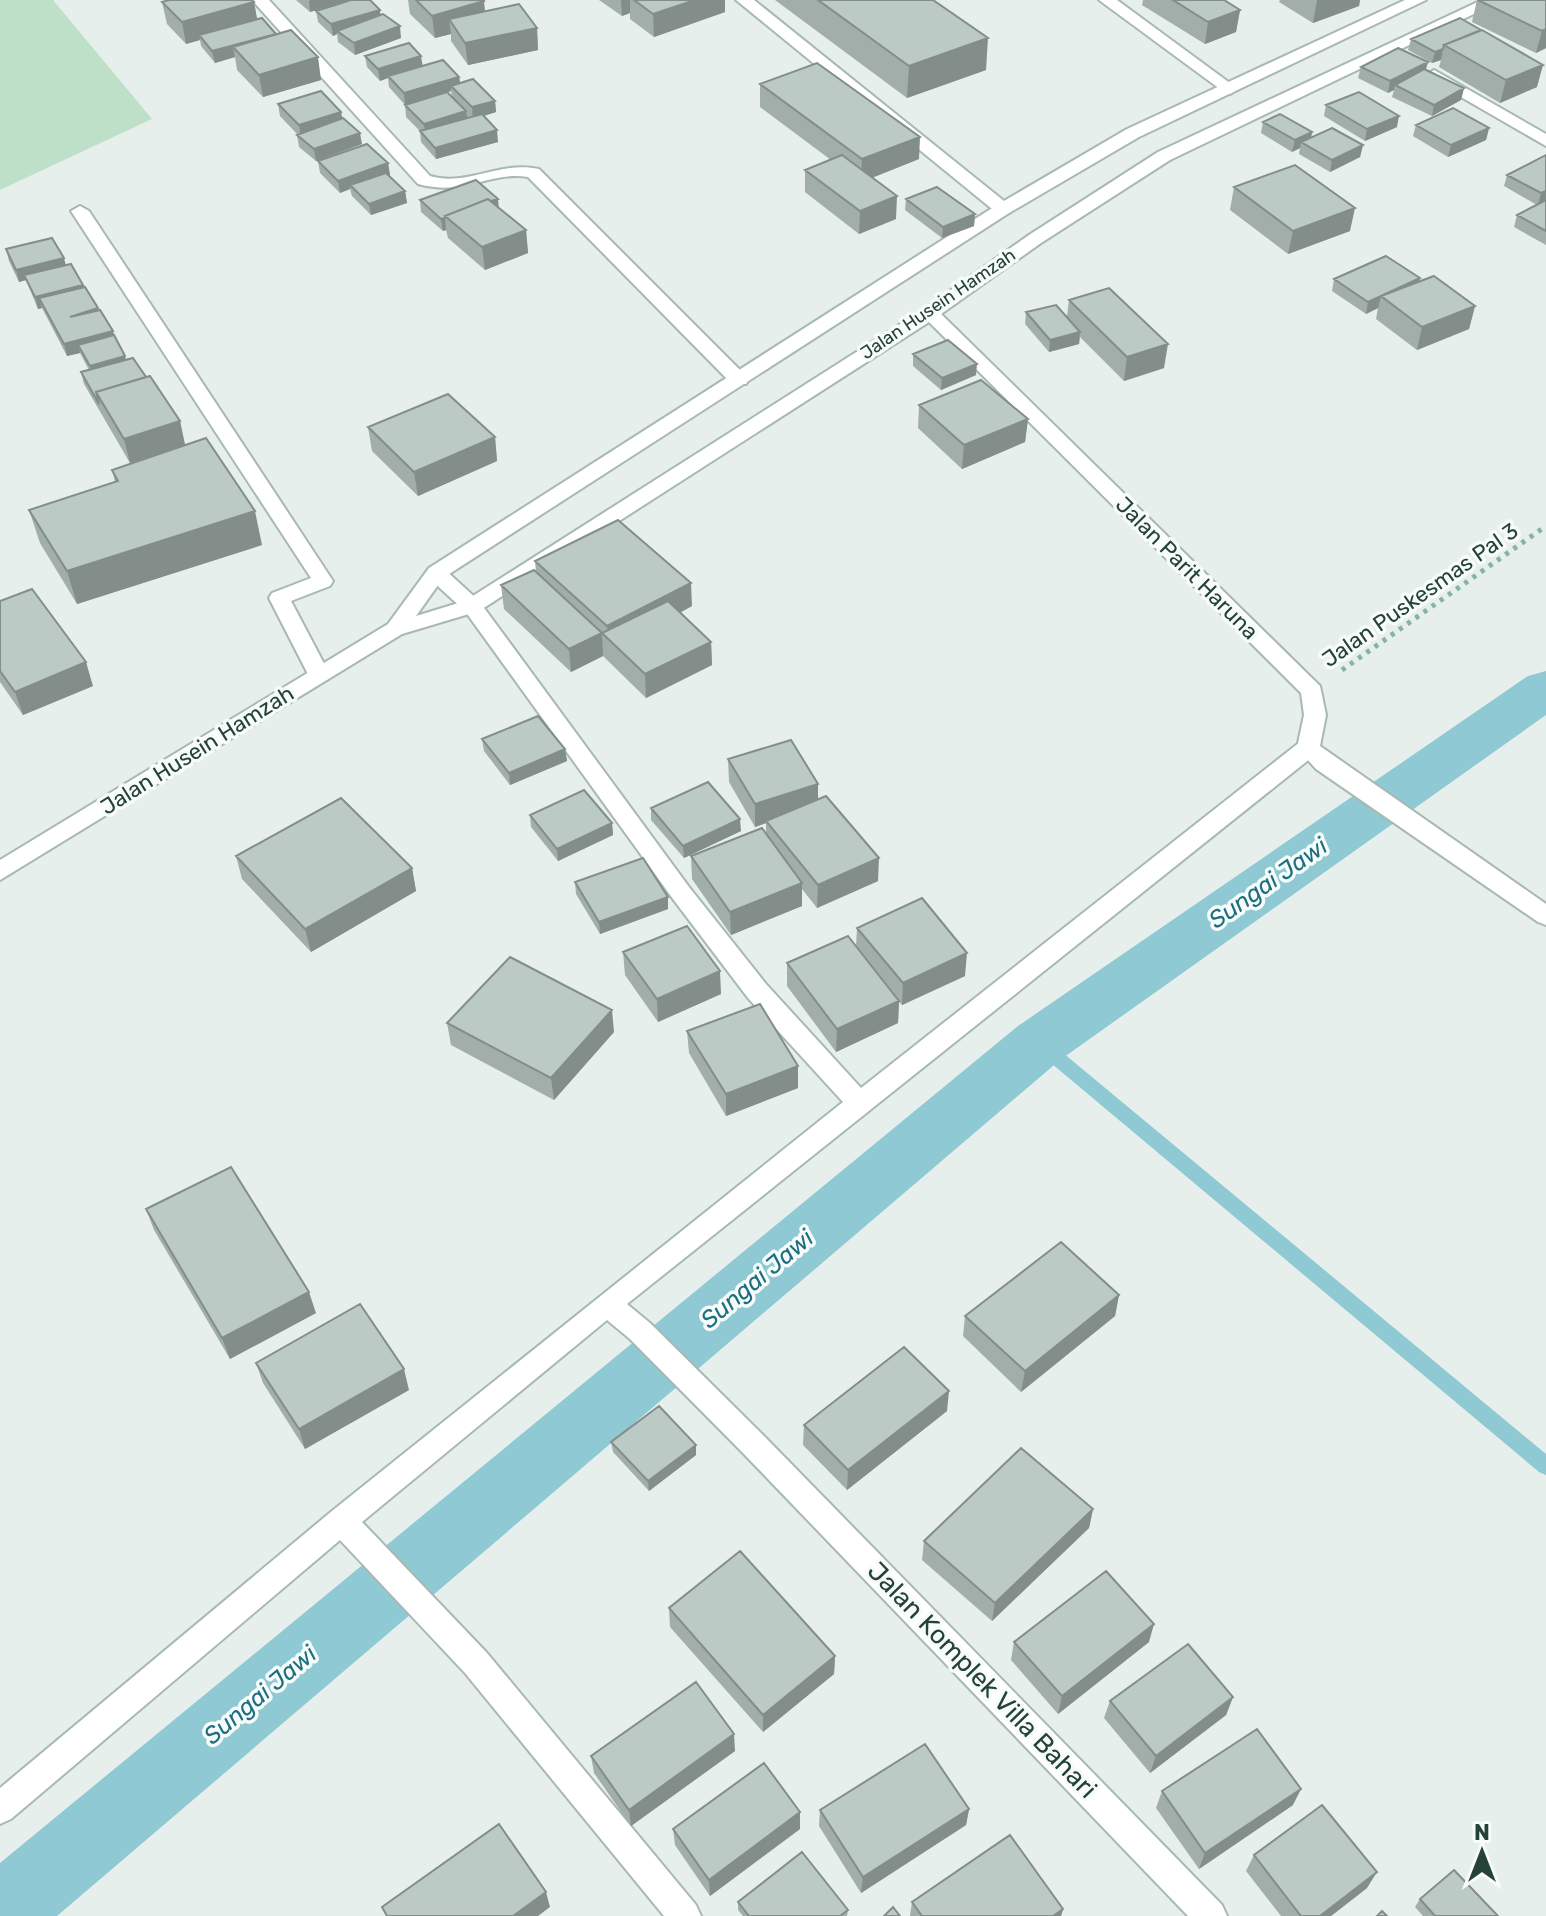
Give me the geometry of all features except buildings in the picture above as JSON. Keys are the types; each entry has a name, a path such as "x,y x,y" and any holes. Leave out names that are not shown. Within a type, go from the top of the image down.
{"street":[{"path":"260,0 424,180 453,187 514,171 533,173 739,380"},
{"path":"744,0 1003,209"},
{"path":"1107,0 1230,89"},
{"name":"Jalan Husein Hamzah","path":"395,629 436,573 1003,209 1133,133 1418,0"},
{"name":"Jalan Husein Hamzah","path":"0,871 395,629 472,606 930,313 1035,239 1164,156 1495,0"},
{"path":"1388,48 1546,141"},
{"path":"80,211 323,581 279,598 319,675"},
{"name":"Jalan Parit Haruna","path":"930,313 1312,691"},
{"path":"436,573 472,606 681,893 757,991 861,1105"},
{"path":"1312,691 1316,756"},
{"path":"0,1808 342,1520 607,1304 1316,756"},
{"path":"1316,756 1546,916"},
{"name":"Jalan Komplek Villa Bahari","path":"607,1304 640,1331 753,1444 1211,1916"},
{"path":"342,1520 374,1558 476,1663 685,1916"}],"path":[{"name":"Jalan Puskesmas Pal 3","path":"1312,691 1546,526"}],"green space":[{"path":"0,0 53,0 152,119 0,190"}],"waterway":[{"name":"Sungai Jawi","path":"0,1913 1039,1043 1546,689"},
{"path":"1039,1043 1546,1466"}]}
